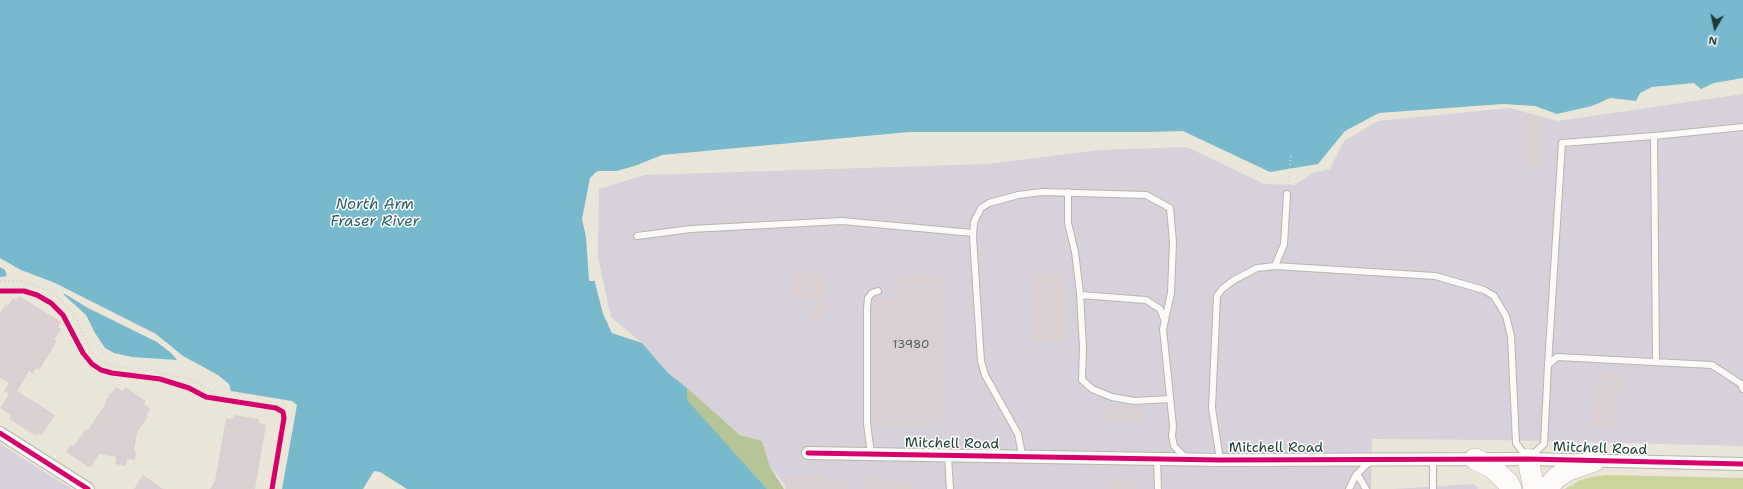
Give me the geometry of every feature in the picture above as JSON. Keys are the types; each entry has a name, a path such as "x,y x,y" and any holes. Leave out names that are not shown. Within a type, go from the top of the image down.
{"highway":[{"path":"1523,489 1528,459"},
{"path":"1528,459 1534,489"},
{"path":"1475,460 1493,468 1508,483 1511,489"},
{"path":"1546,489 1556,478 1568,470 1594,461"}],"street":[{"path":"0,433 88,489"},
{"name":"Mitchell Road","path":"808,453 1188,460 1528,459 1743,464"}],"lane":[{"path":"1220,460 1212,408 1217,296 1234,280 1257,268 1275,266 1435,276 1484,290 1494,296 1506,316 1511,336 1516,443 1528,459 1544,444 1562,143 1743,127"},
{"path":"1654,136 1656,362"},
{"path":"1020,457 1018,434 985,375 982,361 973,233 976,215 981,208 989,203 1018,195 1042,192 1068,192 1146,195 1170,208 1173,242 1171,293 1163,329 1173,426 1172,436 1174,446 1188,460"},
{"path":"1068,192 1068,223 1075,252 1080,295 1083,348 1082,380 1092,389 1112,397 1134,401 1170,399"},
{"path":"1275,266 1284,244 1287,194"},
{"path":"636,236 691,229 842,221 973,233"},
{"path":"871,454 866,423 867,308 868,298 872,293 878,291"},
{"path":"1080,295 1146,300 1160,309 1165,321"},
{"path":"1548,365 1556,357 1712,365 1741,384 1743,388"},
{"path":"948,456 950,489"},
{"path":"1156,459 1158,489"},
{"path":"1349,489 1357,474 1367,464 1375,460"},
{"path":"1433,460 1433,489"},
{"path":"1357,474 1366,489"}],"path":[{"path":"1287,194 1292,154"},
{"path":"0,281 20,281 39,286 52,293 65,303 75,316 90,350 99,361 110,366 151,370 189,379 210,390 219,398"},
{"path":"206,397 226,399"}],"shaded area":[{"path":"1743,94 1743,446 1498,440 1372,439 1371,489 789,489 770,467 762,441 741,435 668,373 642,343 611,317 598,257 599,189 645,175 987,164 1100,150 1187,147 1264,184 1295,185 1313,173 1330,169 1344,141 1378,121 1509,108 1558,121"},
{"path":"0,444 72,489 0,489"},
{"path":"1474,484 1478,489 1393,489"}],"green space":[{"path":"687,388 740,435 762,441 770,467 784,489 767,489 686,400"},
{"path":"1607,475 1743,478 1743,489 1565,489 1581,480"}],"water":[{"name":"North Arm Fraser River","path":"0,0 1743,0 1743,78 1714,83 1701,89 1694,83 1652,87 1640,93 1636,101 1610,98 1592,106 1557,114 1535,106 1503,104 1379,113 1345,131 1318,164 1270,172 1183,131 909,132 662,155 642,163 618,176 599,180 592,187 588,224 592,271 603,314 612,333 642,343 668,373 687,388 687,400 767,489 396,489 389,484 369,489 275,489 289,412 280,404 233,396 226,388 211,378 180,365 108,354 76,308 58,291 38,279 15,275 0,277"}],"pier":[{"path":"647,163 618,178 600,182 594,188 590,224 592,264 595,277 594,281 589,281 586,237 582,219 590,178 599,171 617,171"},
{"path":"0,258 21,270 55,283 156,334 183,356 218,375 229,384 231,391 292,401 297,405 282,489 273,489 287,413 279,406 232,398 227,390 210,380 180,367 124,361 107,355 97,346 77,312 67,300 51,288 37,281 7,277 5,270 0,267","holes":["63,294 88,308 157,342 177,360 132,357 114,353 105,348 86,315"]},
{"path":"374,471 380,472 407,489 393,489 388,486 375,489 363,489"}],"building":[{"path":"1523,116 1541,116 1541,168 1523,168"},
{"path":"791,273 826,273 826,299 791,298"},
{"path":"1031,274 1065,274 1066,341 1031,341"},
{"path":"898,275 942,275 943,425 873,426 872,300 898,299"},
{"path":"19,296 61,322 58,327 61,329 54,340 57,341 39,370 36,368 33,374 29,371 17,391 55,415 41,436 38,433 36,436 9,419 11,415 0,408 9,394 4,391 9,383 0,378 0,313 6,304 8,306 13,298 16,301"},
{"path":"822,299 831,307 816,322 807,314"},
{"path":"1600,370 1622,374 1613,430 1591,427"},
{"path":"116,387 123,391 125,387 146,401 144,404 151,409 146,415 148,416 137,433 134,451 136,451 135,460 127,459 126,466 115,464 116,457 99,454 90,468 66,452 71,444 74,446 86,429 88,430 106,403 105,402 110,393 112,393"},
{"path":"1104,406 1141,406 1142,422 1104,422"},
{"path":"234,415 259,419 259,423 266,425 255,489 210,489 215,481 226,418 233,419"},
{"path":"143,475 163,489 134,489"},
{"path":"786,476 824,476 824,480 848,480 848,489 785,489"},
{"path":"866,477 911,483 911,489 866,489"},
{"path":"1107,479 1136,479 1136,489 1107,489"}],"cycle path":[{"path":"0,291 24,291 37,295 51,303 63,315 83,353 92,364 101,370 112,373 160,379 189,388 206,397 276,408 283,412 284,418 272,489"},
{"path":"0,433 88,489"},
{"path":"808,453 1220,460 1528,459 1743,464"}]}
